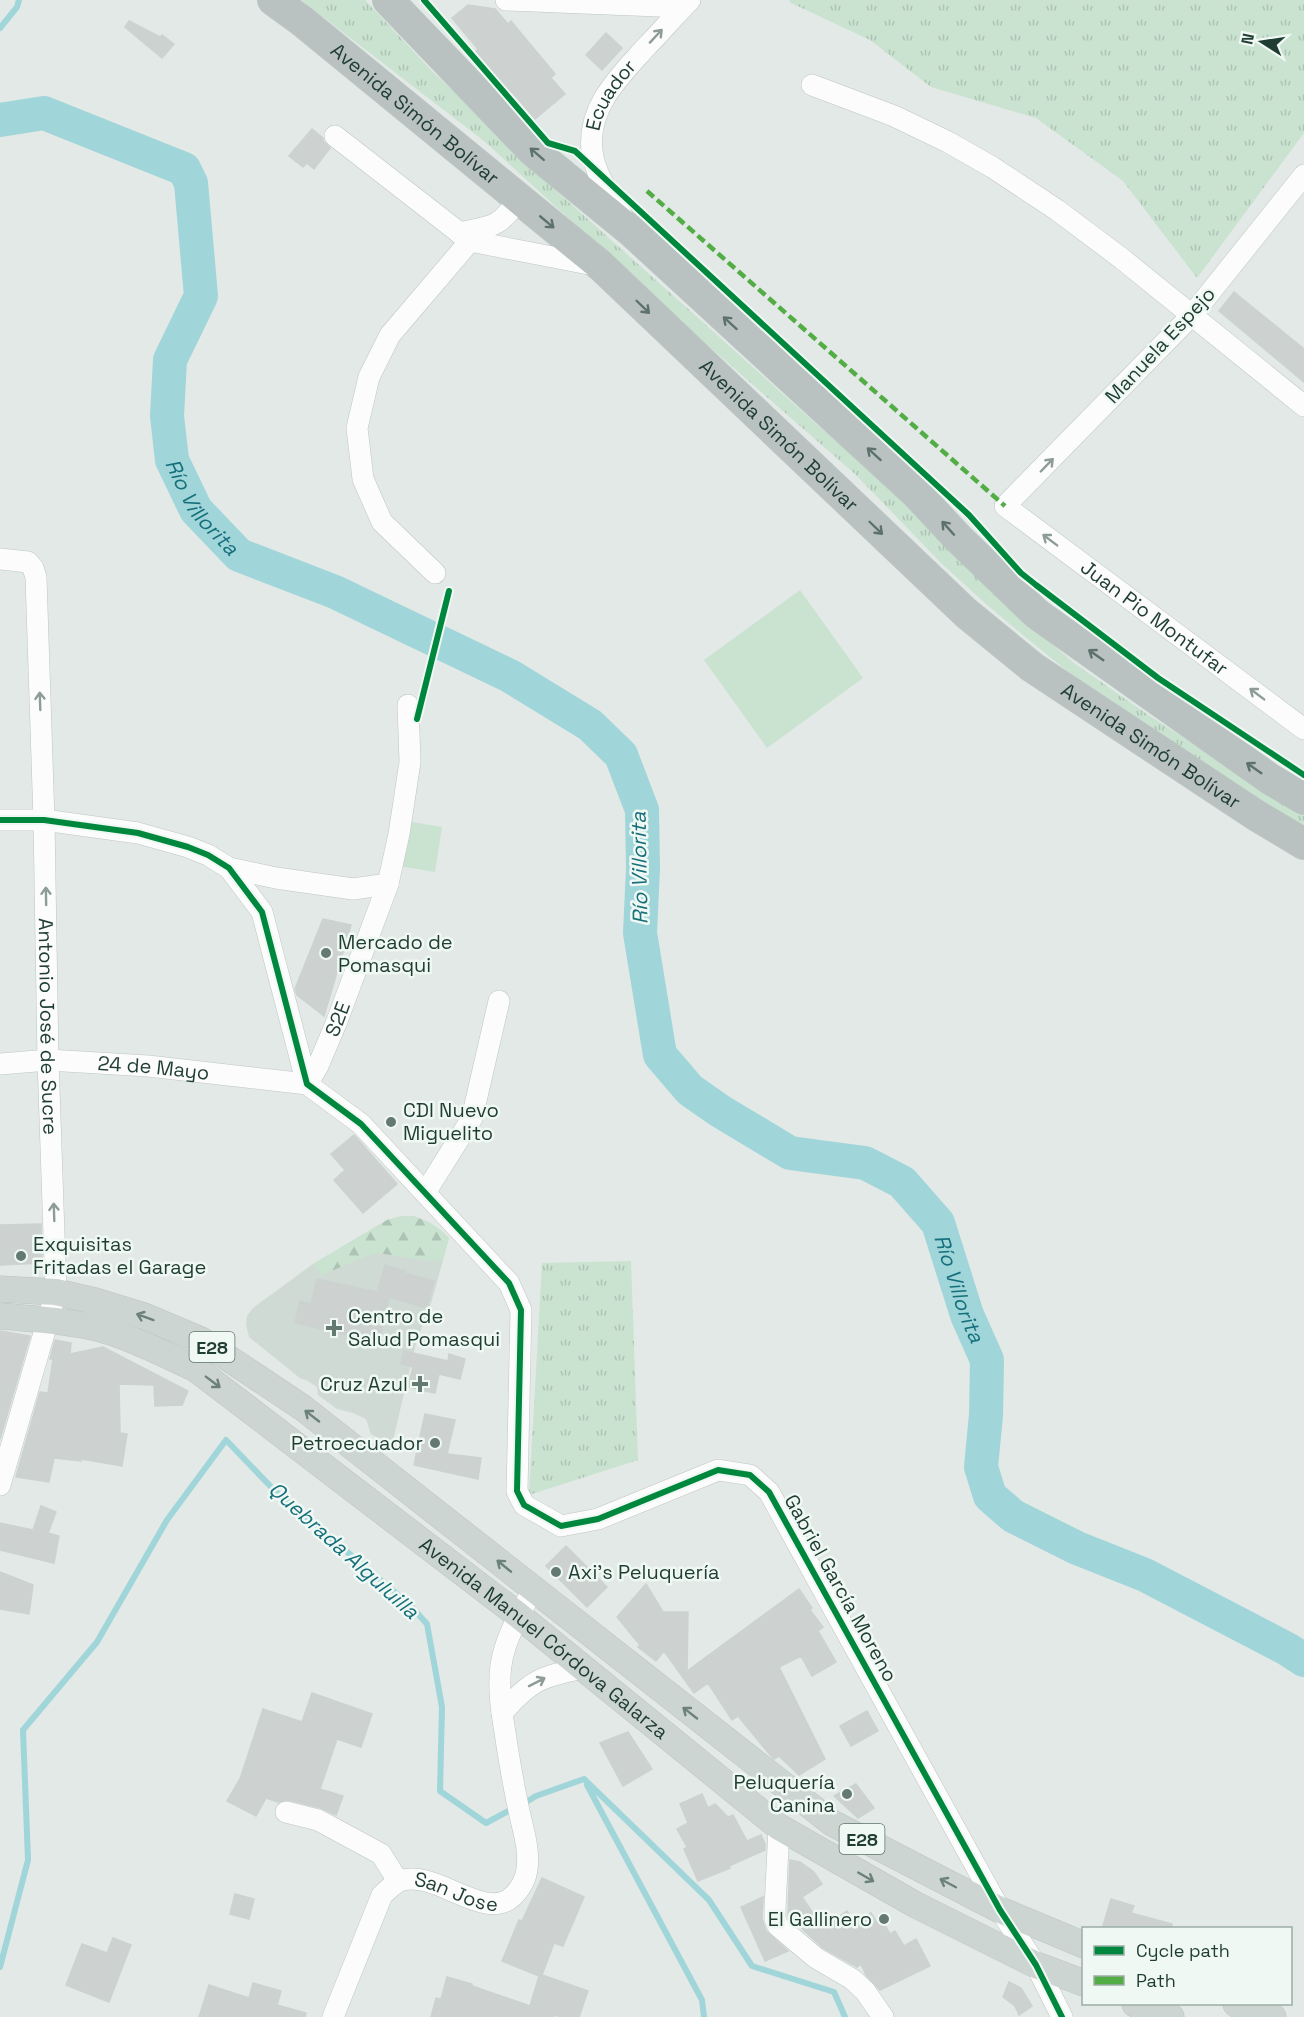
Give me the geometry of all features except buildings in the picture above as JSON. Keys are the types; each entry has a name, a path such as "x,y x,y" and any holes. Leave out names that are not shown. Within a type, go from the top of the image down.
{"highway":[{"name":"Avenida Simón Bolívar","path":"273,0 302,21 601,266 966,613 1032,667 1254,814 1304,844"},
{"name":"Avenida Simón Bolívar","path":"388,0 532,150 631,231 917,494 958,538 1037,614 1270,779 1304,799"}],"main road":[{"name":"Avenida Manuel Córdova Galarza","path":"0,1289 56,1292 95,1300 144,1316 201,1340 303,1408 832,1823 999,1910 1082,1945"},
{"name":"Avenida Manuel Córdova Galarza","path":"0,1316 93,1327 141,1342 196,1369 518,1615 778,1827 916,1905 1039,1966 1082,1983"},
{"path":"371,1502 391,1478"},
{"path":"440,1555 457,1530"},
{"path":"1039,1966 1045,1930"},
{"path":"1138,2005 1171,2017"},
{"path":"1239,2005 1273,2017"}],"street":[{"name":"Ecuador","path":"506,0 687,4"},
{"name":"Ecuador","path":"631,231 601,180 592,152 591,134 596,113 612,84 687,4"},
{"path":"812,85 894,116 948,142 992,167 1057,210 1121,258 1304,406"},
{"path":"335,136 465,237 601,266"},
{"name":"Manuela Espejo","path":"1005,506 1192,315 1304,175"},
{"path":"435,573 382,522 363,479 357,428 369,376 390,335 465,237 496,224 508,216 519,199"},
{"name":"Juan Pio Montufar","path":"1005,506 1304,729"},
{"name":"Antonio José de Sucre","path":"0,559 28,562 36,577 56,1292 0,1485"},
{"name":"S2E","path":"307,1084 318,1066 337,1021 388,884 399,834 410,762 408,705"},
{"path":"0,820 44,820 138,833 188,847 208,855 229,868 276,878 353,889 388,884"},
{"path":"229,868 262,912 307,1084"},
{"path":"425,1194 472,1118 499,1001"},
{"name":"24 de Mayo","path":"0,1064 48,1060 148,1066 307,1084"},
{"name":"Gabriel García Moreno","path":"307,1084 361,1124 509,1283 521,1310 517,1491 524,1504 561,1526 598,1519 718,1470 750,1475 769,1492 999,1910 1039,1966 1062,2017"},
{"name":"San Jose","path":"333,2017 382,1896 399,1881 420,1878 491,1904 503,1902 512,1897 522,1885 527,1870 526,1840 502,1713 501,1666 518,1615 533,1590"},
{"path":"502,1713 523,1690 539,1680 583,1668"},
{"path":"286,1812 318,1820 381,1854 399,1881"},
{"path":"778,1827 775,1910 778,1926 816,1958 852,1979 865,1990 883,2017"}],"shaded area":[{"name":"Centro de Salud Pomasqui","path":"414,1216 429,1222 449,1238 432,1300 416,1343 393,1440 383,1441 371,1434 366,1419 337,1409 318,1395 317,1387 301,1379 249,1337 246,1325 247,1316 253,1308 313,1264 387,1220"}],"green space":[{"path":"301,0 365,0 433,72 533,166 551,186 822,429 864,463 932,528 951,553 995,594 1074,663 1147,714 1304,816 1304,830 1139,723 1067,671 1024,636 941,563 855,474 696,335 484,141"},
{"path":"789,0 1304,0 1304,133 1197,278 1123,181 1036,118 931,87 870,40 791,3"},
{"path":"800,590 863,678 767,748 704,660"},
{"path":"406,821 442,827 435,872 399,866"},
{"path":"402,1216 415,1217 428,1222 449,1238 443,1260 430,1261 378,1253 322,1275 313,1264 387,1220"},
{"path":"631,1261 638,1460 529,1495 542,1263"}],"waterway":[{"path":"0,28 17,7 19,0"},
{"name":"Río Villorita","path":"0,120 44,113 184,169 191,183 201,296 170,360 167,416 172,460 196,510 239,555 335,592 510,676 590,725 621,755 642,810 643,868 640,933 660,1055 690,1090 720,1111 790,1153 865,1163 902,1182 938,1223 967,1315 987,1360 986,1415 981,1467 990,1496 1013,1516 1077,1548 1145,1575 1304,1660"},
{"path":"0,1967 28,1860 23,1730 97,1642 167,1520 226,1440 274,1490 410,1605 427,1624 442,1707 440,1791 486,1823 514,1808"},
{"name":"Quebrada Alguluilla","path":"523,1804 536,1796 584,1779 709,1900 752,1966 834,1992 845,2017"},
{"path":"587,1785 702,2000 704,2017"}],"marked path":[{"path":"647,191 1005,506"}],"cycle path":[{"path":"424,0 548,143 575,151 969,515 1021,573 1158,678 1304,775"},
{"path":"417,719 449,591"},
{"path":"0,820 44,820 138,833 188,847 208,855 229,868 262,912 307,1084 361,1124 509,1283 521,1310 517,1491 524,1505 561,1526 598,1519 718,1470 750,1475 769,1492 1000,1910 1036,1965 1062,2017"}],"place":[{"name":"Mercado de Pomasqui","path":"326,953"},
{"name":"CDI Nuevo Miguelito","path":"391,1122"},
{"name":"Exquisitas Fritadas el Garage","path":"21,1256"},
{"name":"Centro de Salud Pomasqui","path":"334,1328"},
{"name":"Cruz Azul","path":"420,1384"},
{"name":"Petroecuador","path":"435,1443"},
{"name":"Axi's Peluquería","path":"556,1572"},
{"name":"Peluquería Canina","path":"847,1794"},
{"name":"El Gallinero","path":"884,1919"}]}
